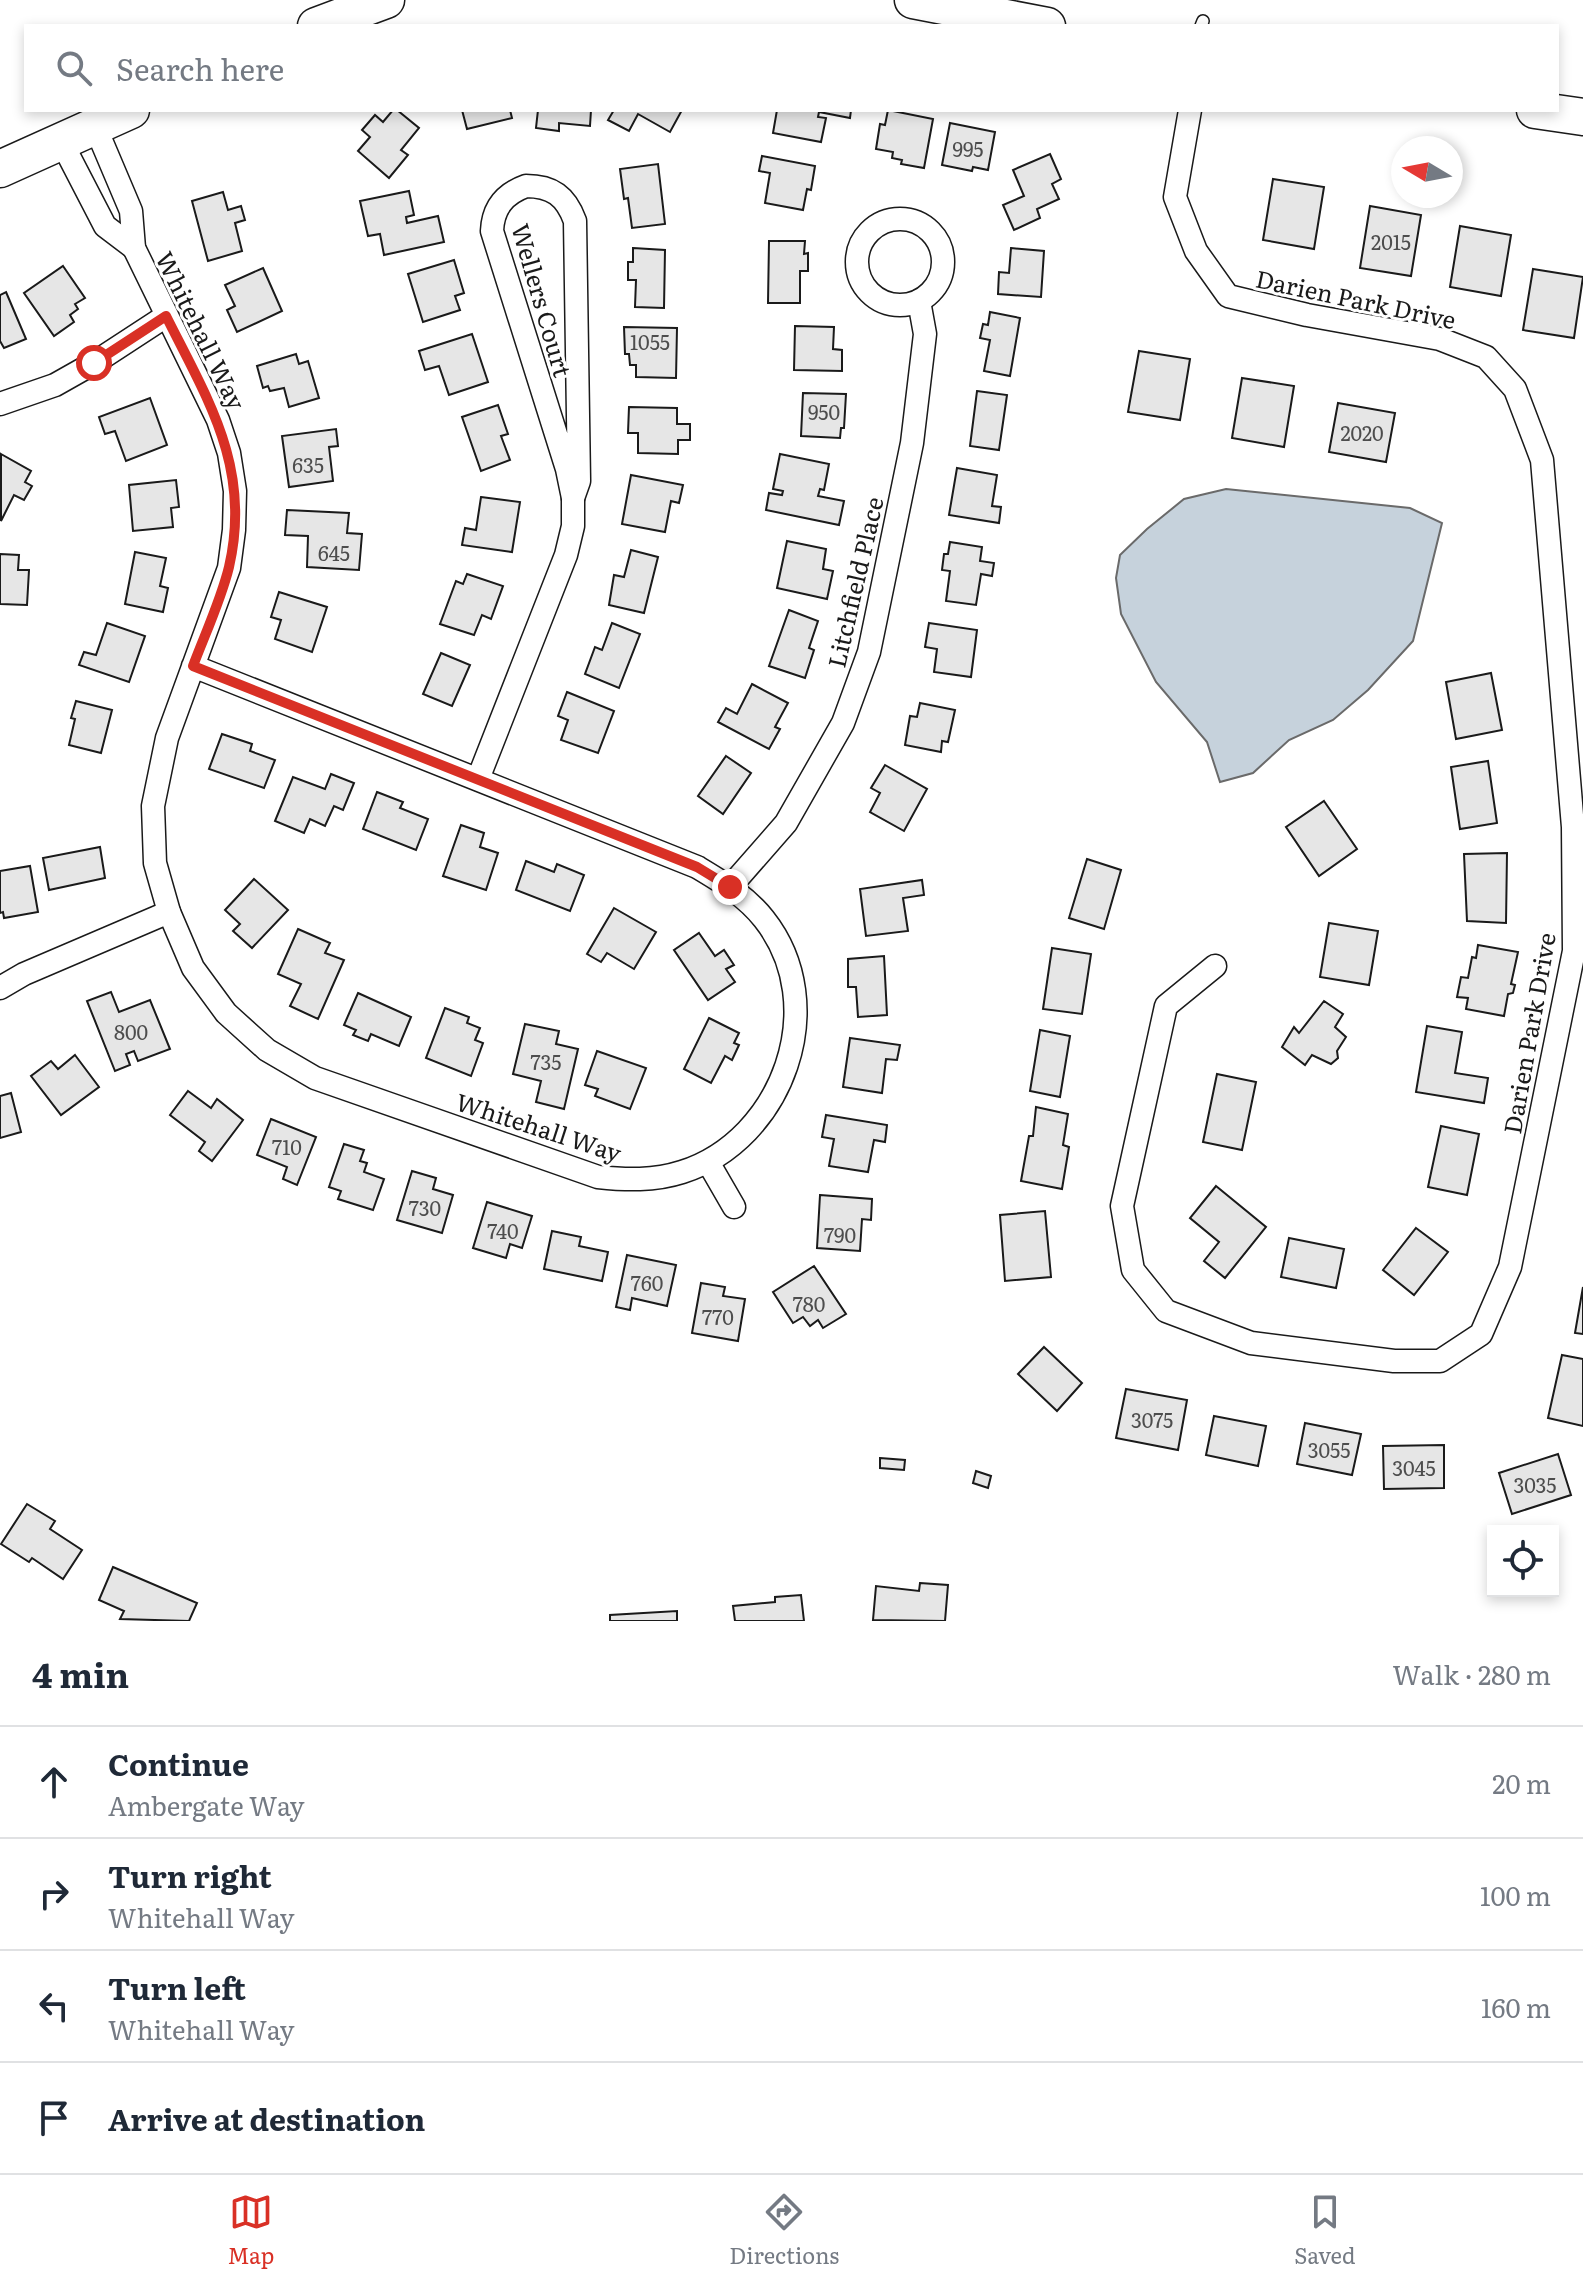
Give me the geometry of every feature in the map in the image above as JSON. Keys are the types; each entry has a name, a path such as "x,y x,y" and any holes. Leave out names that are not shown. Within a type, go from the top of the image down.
{"main road":[{"path":"321,24 386,0"},
{"path":"922,1 1037,24"},
{"path":"0,169 126,112"},
{"path":"1549,112 1583,117"}],"street":[{"name":"Darien Park Drive","path":"1190,112 1175,197 1196,251 1228,296 1307,315 1440,339 1486,357 1515,389 1542,460 1573,827 1574,951 1510,1267 1481,1334 1440,1361 1394,1361 1251,1343 1166,1311 1133,1270 1122,1206 1166,1006 1215,966"},
{"path":"95,126 131,211 134,248"},
{"path":"61,141 105,226 134,248"},
{"name":"Wellers Court","path":"478,779 566,555 573,526 573,498 567,469 492,231 493,218 501,201 512,191 526,186 542,186 556,192 569,206 575,221 579,481 573,498"},
{"name":"Whitehall Way","path":"134,248 218,420 229,453 235,491 229,568 193,666 167,738 153,806 155,863 169,912 193,968 226,1013 267,1050 315,1078 598,1177 654,1179 708,1162 743,1137 768,1107 787,1070 795,1034 795,992 784,954 765,920 730,887 697,867 193,666"},
{"name":"Litchfield Place","path":"730,887 786,823 843,723 869,652 912,443 925,334 919,301"},
{"path":"0,404 55,385 166,316"},
{"path":"0,988 24,974 169,912"},
{"path":"708,1162 734,1207"}],"shaded area":[{"path":"1226,489 1410,508 1442,523 1413,641 1368,690 1333,720 1289,740 1253,773 1220,782 1207,742 1156,682 1121,614 1116,578 1120,555 1184,499"}],"building":[{"path":"391,112 399,112 419,128 401,150 408,155 389,178 358,151 370,137 362,130 375,115 383,122"},
{"path":"463,112 510,112 512,118 467,129"},
{"path":"538,112 591,112 590,126 559,123 559,131 536,128"},
{"path":"613,112 681,112 670,132 638,114 629,131 608,120"},
{"path":"777,112 819,112 818,117 826,118 821,142 773,133"},
{"path":"819,112 851,112 850,118"},
{"path":"888,112 933,119 924,168 901,164 902,160 892,158 893,152 876,149 880,124 885,125"},
{"path":"950,123 995,132 988,170 973,167 972,171 942,165"},
{"path":"1050,154 1061,179 1052,184 1059,199 1037,209 1040,218 1014,230 1003,205 1024,196 1013,170"},
{"path":"762,156 815,166 811,190 807,189 803,210 765,203 770,173 759,171"},
{"path":"658,164 665,224 632,228 620,169"},
{"path":"1273,179 1324,187 1314,249 1263,240"},
{"path":"409,191 414,215 406,217 407,223 438,216 444,242 384,255 380,234 368,236 360,201"},
{"path":"223,192 228,210 241,206 245,220 235,223 242,251 208,261 192,201"},
{"path":"1370,206 1421,215 1411,276 1360,268"},
{"path":"1460,226 1511,235 1501,296 1450,287"},
{"path":"769,241 805,241 808,271 800,271 800,303 768,303"},
{"path":"633,248 665,250 664,308 635,307 636,280 628,280 628,262 633,262"},
{"path":"1011,248 1044,251 1041,297 998,294 999,272 1009,273"},
{"path":"454,260 464,293 455,296 460,310 423,322 408,274"},
{"path":"63,266 85,298 75,304 78,309 70,315 74,322 54,336 24,293"},
{"path":"263,268 282,311 237,332 227,310 235,306 225,285"},
{"path":"1533,269 1583,277 1574,338 1523,330"},
{"path":"6,292 26,339 4,348 0,341 0,295"},
{"path":"990,312 1020,318 1010,376 984,371 990,340 980,338 983,324 988,325"},
{"path":"795,326 834,327 833,349 842,350 842,371 794,370"},
{"path":"624,327 677,328 676,378 636,377 636,365 630,365 629,354 625,354"},
{"path":"472,334 488,382 449,395 439,366 425,370 419,351"},
{"path":"1139,351 1190,359 1180,420 1128,412"},
{"path":"296,354 299,364 308,361 319,398 289,407 284,388 270,391 268,386 263,388 257,366"},
{"path":"1242,378 1294,386 1284,447 1232,438"},
{"path":"977,391 1007,395 999,450 970,446"},
{"path":"803,393 846,394 844,428 841,428 840,438 801,436"},
{"path":"150,398 167,445 126,461 115,431 105,434 99,417"},
{"path":"1338,403 1395,413 1386,462 1329,452"},
{"path":"498,405 508,434 501,436 510,460 481,471 462,417"},
{"path":"629,407 677,408 677,424 690,424 690,440 678,440 678,454 638,453 638,433 628,433"},
{"path":"336,429 338,446 329,447 333,481 289,487 282,436"},
{"path":"1,454 31,471 25,482 32,486 24,500 14,495 1,521"},
{"path":"780,454 829,464 824,490 820,489 818,496 844,501 839,525 766,510 769,493 782,495 783,491 773,489"},
{"path":"957,468 997,475 992,506 1001,507 999,523 949,515"},
{"path":"631,475 683,485 679,503 671,501 665,532 622,524"},
{"path":"176,480 179,507 171,508 173,527 133,531 129,485"},
{"path":"481,497 520,502 512,552 462,545 465,528 476,530"},
{"path":"287,510 349,513 347,533 362,534 359,570 307,567 308,536 285,535"},
{"path":"787,541 826,549 823,569 833,571 827,599 777,588"},
{"path":"950,542 982,547 980,561 994,563 992,576 981,574 976,605 946,601 950,571 942,570 944,554 948,554"},
{"path":"631,550 658,557 644,613 609,605 614,575 624,577"},
{"path":"135,552 166,558 160,586 168,588 163,612 125,604"},
{"path":"0,554 19,555 18,570 29,570 27,605 0,604"},
{"path":"467,574 503,586 491,619 482,615 474,635 440,624 456,581 463,584"},
{"path":"279,592 327,607 312,652 275,639 281,620 271,617"},
{"path":"789,610 818,621 809,648 814,650 805,678 769,666"},
{"path":"107,623 145,636 129,682 79,665 84,652 96,655"},
{"path":"612,623 640,634 619,688 585,674 595,647 602,650"},
{"path":"929,623 977,630 971,677 934,672 937,649 925,647"},
{"path":"441,653 470,665 452,706 423,694"},
{"path":"1491,673 1502,730 1456,739 1446,682"},
{"path":"752,684 788,703 775,727 780,729 769,749 718,722 726,708 737,714"},
{"path":"567,692 614,711 598,753 561,740 568,720 558,716"},
{"path":"76,701 112,710 101,753 69,745"},
{"path":"920,703 955,710 948,742 942,741 941,752 905,745 910,716 917,717"},
{"path":"222,734 252,744 250,751 275,760 264,788 209,769"},
{"path":"726,756 751,773 723,814 698,796"},
{"path":"1488,761 1497,823 1460,829 1451,767"},
{"path":"885,765 927,789 904,831 870,812 880,793 871,788"},
{"path":"331,774 354,783 343,810 334,806 325,826 310,819 304,833 275,821 293,777 325,789"},
{"path":"377,792 403,802 400,808 428,819 416,850 363,829"},
{"path":"1324,801 1357,849 1319,876 1286,827"},
{"path":"461,825 484,833 480,847 498,853 486,890 443,876"},
{"path":"100,847 105,878 49,890 43,858"},
{"path":"1507,853 1506,923 1467,921 1464,854"},
{"path":"1087,859 1121,870 1104,929 1069,918"},
{"path":"526,861 554,872 557,864 584,875 570,911 516,890"},
{"path":"30,866 38,912 4,918 3,912 0,913 0,871"},
{"path":"254,879 288,910 252,948 233,931 240,924 225,910"},
{"path":"922,880 924,895 903,898 908,931 866,936 860,889"},
{"path":"614,908 656,932 634,969 607,953 601,962 587,954"},
{"path":"1329,923 1378,931 1369,985 1320,977"},
{"path":"298,929 330,943 325,953 344,960 318,1019 290,1006 301,984 278,974"},
{"path":"699,933 715,956 724,950 734,965 726,969 735,982 708,1000 674,950"},
{"path":"1478,945 1518,952 1511,984 1515,985 1513,993 1508,994 1504,1016 1466,1009 1468,998 1457,997 1461,977 1468,978"},
{"path":"1052,948 1091,954 1082,1014 1043,1009"},
{"path":"884,956 887,1015 858,1017 856,987 848,987 848,959"},
{"path":"111,992 119,1012 150,1000 170,1049 138,1061 134,1051 126,1054 130,1065 115,1071 87,1001"},
{"path":"358,993 411,1017 399,1046 371,1034 368,1041 353,1035 356,1030 344,1025"},
{"path":"1324,1001 1343,1014 1335,1027 1346,1037 1337,1051 1338,1058 1331,1064 1312,1055 1305,1065 1282,1047 1294,1027 1299,1033"},
{"path":"445,1008 469,1017 467,1023 480,1028 475,1040 483,1043 471,1076 426,1058"},
{"path":"709,1018 739,1033 734,1043 739,1045 732,1060 725,1056 711,1083 684,1069"},
{"path":"525,1024 559,1031 556,1044 578,1049 564,1109 536,1102 541,1081 513,1074"},
{"path":"1427,1026 1462,1032 1455,1073 1488,1078 1484,1103 1416,1092"},
{"path":"1040,1030 1070,1036 1060,1097 1030,1091"},
{"path":"850,1038 900,1045 897,1060 886,1059 882,1093 843,1087"},
{"path":"597,1051 646,1068 630,1109 595,1096 598,1089 585,1085"},
{"path":"75,1055 99,1087 61,1115 31,1076 51,1061 58,1069"},
{"path":"1217,1074 1256,1082 1242,1150 1203,1142"},
{"path":"188,1091 211,1108 217,1099 243,1120 212,1161 199,1151 205,1142 170,1115"},
{"path":"11,1093 21,1132 0,1138 0,1096"},
{"path":"1036,1107 1068,1114 1063,1145 1069,1147 1062,1189 1021,1181 1029,1136 1033,1136"},
{"path":"826,1115 887,1125 885,1142 874,1140 868,1172 829,1166 834,1139 822,1137"},
{"path":"271,1119 316,1137 297,1185 283,1179 287,1167 257,1155"},
{"path":"1441,1126 1479,1134 1467,1195 1428,1187"},
{"path":"344,1144 364,1150 360,1161 367,1163 364,1172 384,1179 373,1210 338,1199 341,1191 329,1187"},
{"path":"412,1171 436,1178 433,1189 453,1195 442,1233 397,1220"},
{"path":"1216,1186 1266,1227 1225,1278 1204,1261 1219,1242 1190,1218"},
{"path":"820,1195 872,1199 871,1220 862,1219 860,1251 817,1248"},
{"path":"487,1202 532,1216 522,1248 510,1244 506,1258 473,1248"},
{"path":"1045,1211 1051,1277 1005,1281 1000,1215"},
{"path":"1416,1228 1448,1252 1414,1295 1383,1270"},
{"path":"552,1231 581,1237 579,1246 608,1252 602,1281 544,1269"},
{"path":"1289,1238 1344,1249 1336,1288 1281,1277"},
{"path":"627,1255 676,1265 667,1306 632,1298 630,1310 616,1307"},
{"path":"814,1266 846,1314 823,1328 818,1320 810,1326 803,1317 793,1323 773,1292"},
{"path":"701,1283 725,1287 723,1296 745,1299 738,1341 692,1333"},
{"path":"1583,1287 1583,1334 1575,1333"},
{"path":"1044,1347 1082,1383 1057,1411 1018,1374"},
{"path":"1562,1355 1583,1359 1583,1426 1548,1418"},
{"path":"1126,1389 1187,1400 1178,1450 1116,1438"},
{"path":"1214,1416 1266,1426 1258,1466 1206,1455"},
{"path":"1305,1423 1361,1434 1352,1475 1297,1464"},
{"path":"1444,1445 1444,1488 1384,1489 1383,1446"},
{"path":"1558,1454 1571,1495 1512,1514 1499,1473"},
{"path":"880,1458 905,1460 904,1470 880,1468"},
{"path":"976,1471 991,1476 988,1488 973,1483"},
{"path":"27,1504 55,1521 50,1529 82,1550 63,1579 32,1558 29,1562 1,1544"},
{"path":"113,1567 197,1603 189,1621 120,1619 124,1611 99,1600"},
{"path":"920,1583 948,1585 945,1621 873,1620 876,1586 919,1591"},
{"path":"801,1595 804,1621 735,1621 733,1606 775,1602 775,1597"},
{"path":"677,1611 677,1621 610,1621 610,1615"}],"route":[{"path":"94,363 166,316 218,420 229,453 235,491 229,568 193,666 697,867 730,887"}]}
